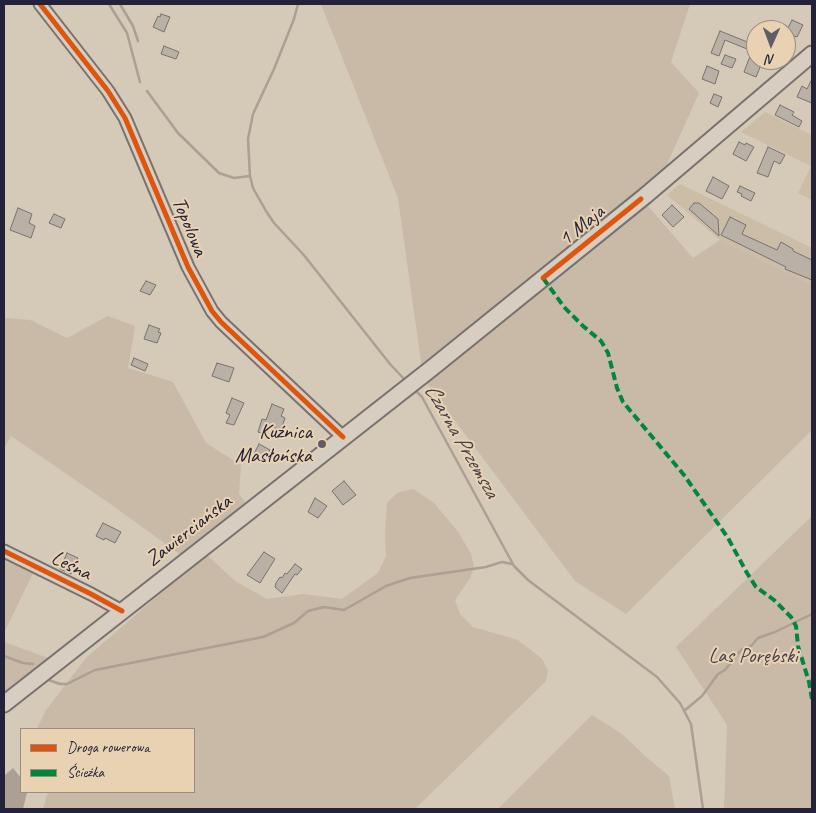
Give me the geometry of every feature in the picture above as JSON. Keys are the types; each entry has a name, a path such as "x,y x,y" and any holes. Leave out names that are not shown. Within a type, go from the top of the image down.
{"main road":[{"name":"1 Maja","path":"402,392 645,196 812,54"},
{"name":"Zawierciańska","path":"4,704 402,392"}],"street":[{"name":"Topolowa","path":"40,4 108,91 125,118 188,267 212,311 221,322 343,437"},
{"name":"Leśna","path":"4,552 122,611"}],"shaded area":[{"path":"765,112 812,135 812,200 798,193 811,166 741,132"},
{"path":"680,184 812,248 812,285 720,240 667,195"},
{"path":"13,768 20,777 20,793 27,793 23,809 4,809 4,776"}],"green space":[{"path":"321,4 690,4 671,62 699,93 663,173 422,369 398,198"},
{"path":"647,205 693,258 720,240 812,285 812,430 626,614 575,581 426,382"},
{"path":"108,316 135,326 128,368 173,382 206,443 241,465 239,494 246,504 181,555 11,436 4,449 4,318 30,320 67,338"},
{"path":"413,489 433,502 459,533 471,554 474,567 470,578 455,600 460,614 473,627 518,640 542,659 548,670 546,681 415,809 43,809 48,793 195,793 195,728 37,728 46,710 86,658 206,554 235,581 267,599 303,594 342,599 378,573 386,556 387,503 397,493"},
{"name":"Las Porębski","path":"812,516 812,640 810,643 812,648 812,809 724,809 727,725 676,647"},
{"path":"4,555 33,573 4,633"},
{"path":"4,642 48,658 4,694"},
{"path":"592,715 622,734 669,776 675,809 498,809"}],"building":[{"path":"161,14 170,17 164,32 153,27 158,16 160,17"},
{"path":"796,22 803,25 796,37"},
{"path":"720,31 746,41 746,49 725,40 719,56 711,53"},
{"path":"164,46 179,52 176,59 161,54"},
{"path":"725,55 736,59 732,68 721,64"},
{"path":"707,66 719,71 715,84 702,79"},
{"path":"746,67 746,70 759,70 756,77 744,72"},
{"path":"812,79 812,103 797,97 802,86 807,89"},
{"path":"714,94 722,97 718,107 710,103"},
{"path":"780,105 794,112 792,115 802,121 799,127 775,115"},
{"path":"739,142 754,147 746,161 733,154"},
{"path":"768,147 785,155 780,164 774,161 768,177 757,173"},
{"path":"713,177 729,186 722,199 706,191"},
{"path":"740,186 755,193 751,201 737,192"},
{"path":"694,203 699,203 718,219 719,236 689,209"},
{"path":"672,205 684,217 673,227 662,215"},
{"path":"18,208 32,214 29,223 35,226 31,238 10,230"},
{"path":"54,214 65,219 61,228 49,223"},
{"path":"730,217 746,225 742,234 777,250 781,242 793,249 793,251 812,260 812,280 785,269 786,267 721,235"},
{"path":"146,281 156,285 150,295 140,291"},
{"path":"149,325 160,329 158,332 161,333 157,343 144,339"},
{"path":"134,358 148,364 145,371 131,365"},
{"path":"217,363 234,368 229,382 212,376"},
{"path":"232,398 244,403 234,425 226,423 230,415 226,413"},
{"path":"272,404 284,409 281,416 285,418 281,430 267,425 264,434 258,432 262,419 266,420"},
{"path":"259,444 270,450 265,460 254,454"},
{"path":"344,481 356,495 343,505 332,491"},
{"path":"315,498 327,506 318,518 308,512"},
{"path":"103,523 121,532 115,543 96,536"},
{"path":"264,552 275,559 260,583 247,575"},
{"path":"67,553 78,558 71,574 60,569"},
{"path":"295,564 302,569 297,575 295,574 282,593 275,587 276,583"}],"waterway":[{"path":"109,4 127,33 140,82"},
{"path":"120,4 133,26 138,41"},
{"name":"Czarna Przemsza","path":"298,4 274,69 253,114 248,139 250,176 253,188 274,223 303,254 390,364 406,381"},
{"path":"147,91 178,133 219,173 234,178 250,176"},
{"name":"Czarna Przemsza","path":"413,388 422,397 514,566 528,580 657,677 680,703 691,724 703,809"},
{"path":"46,679 60,684 67,684 95,670 263,637 294,623 308,611 324,607 344,610 386,586 410,578 486,567 502,562 512,564"},
{"path":"684,711 702,696 718,674 725,670 742,649 751,646 758,638 812,614"},
{"path":"4,656 23,663 33,664"}],"marked path":[{"path":"543,278 564,307 601,341 608,353 617,388 623,402 684,475 728,538 756,587 774,600 791,617 796,626 798,646 812,699"}],"cycle path":[{"path":"40,4 108,91 125,118 188,267 212,311 221,322 343,437"},
{"path":"543,278 641,199"},
{"path":"4,551 122,611"}],"place":[{"name":"Kuźnica Masłońska","path":"322,444"}]}
